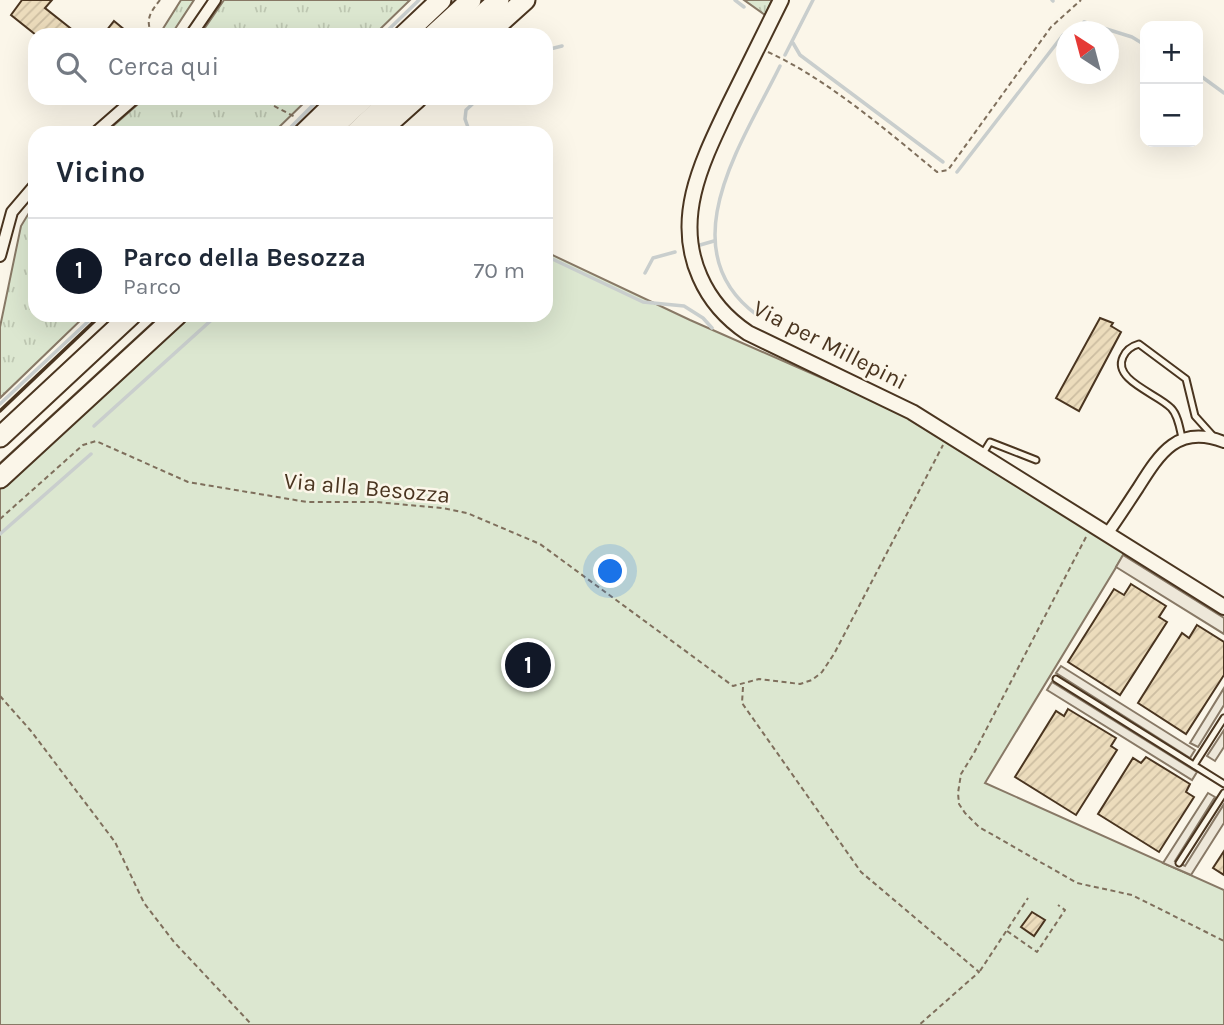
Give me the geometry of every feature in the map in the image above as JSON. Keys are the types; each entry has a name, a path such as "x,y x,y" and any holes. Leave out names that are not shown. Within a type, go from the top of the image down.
{"highway":[{"path":"411,28 441,0"},
{"path":"441,28 471,0"},
{"path":"467,28 499,0"},
{"path":"494,28 525,0"},
{"path":"300,125 330,105"},
{"path":"335,126 357,105"},
{"path":"362,126 385,105"},
{"path":"386,126 409,105"},
{"path":"0,425 111,322"},
{"path":"0,437 123,322"},
{"path":"0,462 152,322"},
{"path":"0,478 169,322"}],"street":[{"path":"196,28 215,0"},
{"name":"Via per Millepini","path":"782,0 705,157 693,190 689,215 692,253 701,279 720,308 748,333 912,412 1224,607"},
{"path":"103,126 127,105"},
{"path":"0,256 12,212 28,193"},
{"path":"1107,534 1156,460 1169,446 1182,438 1205,436 1220,441"}],"lane":[{"path":"1182,438 1172,409 1124,376 1120,367 1123,356 1131,346 1139,344 1186,379 1195,416 1220,441"},
{"path":"982,455 990,442 1036,460"},
{"path":"1056,679 1224,784"},
{"path":"1194,765 1224,718"},
{"path":"1179,863 1224,793"}],"path":[{"path":"149,28 151,12 160,0"},
{"path":"757,48 797,67 864,112 937,172 948,170 1051,27 1081,0"},
{"path":"270,105 300,125"},
{"name":"Via alla Besozza","path":"0,519 83,445 96,441 188,482 307,502 376,502 467,513 540,544 727,683 733,686 743,685 759,679 800,684 812,680 822,672 834,654 954,438"},
{"path":"1085,538 961,774 958,782 959,804 979,827 1077,883 1132,895 1224,941"},
{"path":"743,685 742,703 861,872 979,972"},
{"path":"0,696 31,731 115,842 144,903 174,942 252,1025"},
{"path":"919,1025 979,972 1028,898"},
{"path":"1007,932 1037,952 1065,910 1058,905"}],"green space":[{"path":"181,0 194,0 176,28 163,28"},
{"path":"224,0 410,0 381,28 205,28"},
{"path":"744,0 772,0 765,15"},
{"path":"137,105 302,105 280,126 113,126"},
{"path":"28,214 28,322 79,322 0,398 0,327 21,226"},
{"path":"553,255 690,320 931,426 1129,546 985,783 1224,890 1224,1025 0,1025 0,463 153,322 553,322"}],"shaded area":[{"path":"1123,555 1224,618 1224,634 1116,567"},
{"path":"1061,666 1195,750 1190,758 1056,673"},
{"path":"1052,682 1197,772 1192,780 1047,690"},
{"path":"1224,688 1224,705 1198,747 1190,743"},
{"path":"1224,730 1224,747 1215,761 1207,756"},
{"path":"1208,793 1215,797 1175,861 1185,866 1224,804 1224,823 1191,875 1163,863"}],"building":[{"path":"22,0 52,0 45,8 70,28 28,29 11,15"},
{"path":"114,21 122,28 108,28"},
{"path":"1100,318 1113,323 1111,326 1121,332 1079,411 1056,398"},
{"path":"1131,584 1166,606 1159,617 1167,622 1120,695 1068,662 1114,589 1124,595"},
{"path":"1197,625 1224,642 1224,675 1186,734 1138,703 1182,633 1189,638"},
{"path":"1068,709 1116,738 1111,746 1117,750 1076,815 1015,777 1056,711 1064,716"},
{"path":"1146,757 1190,784 1186,792 1194,797 1159,852 1098,814 1133,758 1141,763"},
{"path":"1224,851 1224,875 1213,868"},
{"path":"1032,912 1045,920 1034,936 1021,927"}],"waterway":[{"path":"390,28 419,0"},
{"path":"735,0 744,7"},
{"path":"785,55 813,0"},
{"path":"1119,33 1140,42"},
{"path":"793,43 800,55 943,162"},
{"path":"957,172 1056,44"},
{"path":"553,48 562,46"},
{"path":"757,315 731,288 718,259 715,227 721,194 733,160 780,66"},
{"path":"1203,78 1224,93"},
{"path":"292,126 313,105"},
{"path":"468,126 466,110 471,105"},
{"path":"700,245 714,241"},
{"path":"645,273 653,258 675,252"},
{"path":"553,259 643,302 684,306 703,318 712,328"},
{"path":"0,404 88,322"},
{"path":"94,426 209,322"},
{"path":"0,534 91,454"}],"wall":[{"path":"0,411 94,322"}],"place":[{"name":"Parco della Besozza","path":"528,665"}]}
